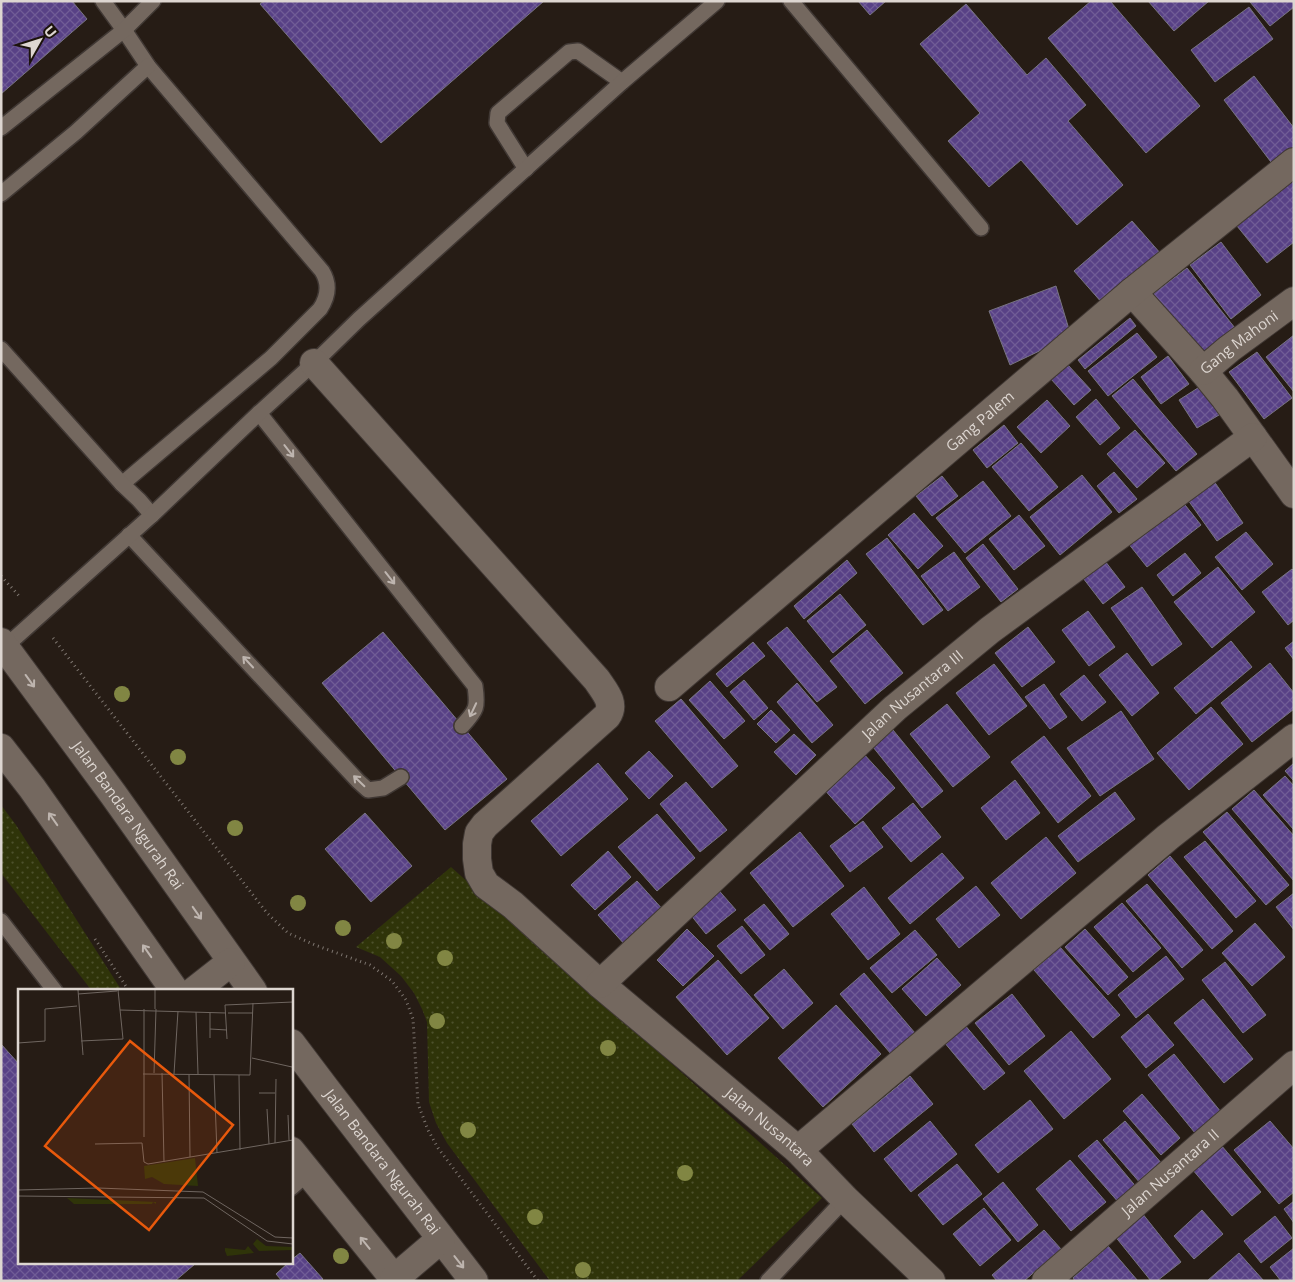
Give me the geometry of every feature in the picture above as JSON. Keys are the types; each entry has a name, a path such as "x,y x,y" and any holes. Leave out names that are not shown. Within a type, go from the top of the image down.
{"street":[{"name":"Gang Palem","path":"669,686 1132,292 1294,162"},
{"path":"1132,292 1203,371"},
{"name":"Gang Mahoni","path":"1294,301 1229,349 1203,371 1225,398 1294,494"},
{"name":"Jalan Nusantara","path":"314,363 596,680 611,703 607,716 485,825 479,833 477,859 486,885 513,906 600,984 798,1150 845,1199 931,1281"},
{"name":"Jalan Nusantara III","path":"600,984 895,708 990,630 1253,437"},
{"name":"Jalan Bandara Ngurah Rai","path":"3,645 113,794 252,989"},
{"path":"798,1150 1168,837 1294,738"},
{"path":"1,748 32,788 174,989"},
{"path":"197,989 232,962"},
{"name":"Jalan Bandara Ngurah Rai","path":"292,1043 474,1281"},
{"name":"Jalan Nusantara II","path":"1046,1281 1294,1065"},
{"path":"292,1154 300,1181 394,1280 441,1239"}],"lane":[{"path":"103,1 148,66 322,271 327,284 325,302 320,310 271,358 122,484"},
{"path":"1,128 124,30 153,1"},
{"path":"3,645 38,617 152,515 359,319 622,82 717,1"},
{"path":"791,1 981,228"},
{"path":"526,169 498,123 498,113 570,52 578,52 622,82"},
{"path":"1,194 76,132 148,66"},
{"path":"1,349 152,515"},
{"path":"259,413 475,686 477,702 473,714 462,726"},
{"path":"130,535 368,790 383,788 401,777"},
{"path":"1,920 53,989"},
{"path":"768,1281 845,1199"}],"path":[{"path":"1,576 38,617 267,913 288,933 370,965 392,982 406,1000 414,1019 418,1104 428,1130 438,1148 538,1281"}],"green space":[{"path":"1,805 16,825 121,989 90,989 1,873"},
{"path":"451,867 822,1198 737,1281 550,1281 447,1143 436,1123 429,1102 427,1022 422,1009 414,993 401,976 380,957 356,947"}],"building":[{"path":"1,1 72,1 87,19 1,94"},
{"path":"264,1 544,1 381,143 260,4"},
{"path":"858,1 886,1 870,15"},
{"path":"1091,1 1110,1 1200,106 1146,153 1048,38"},
{"path":"1148,1 1209,1 1174,31"},
{"path":"1294,1 1294,7 1270,26 1250,2"},
{"path":"966,4 1027,75 1046,58 1086,105 1068,121 1123,185 1077,225 1021,160 989,187 948,141 980,113 920,44"},
{"path":"1249,7 1273,39 1215,82 1191,50"},
{"path":"1254,76 1294,128 1294,157 1277,170 1224,100"},
{"path":"1294,180 1294,242 1267,263 1237,226"},
{"path":"1132,221 1161,254 1103,304 1074,271"},
{"path":"1221,242 1261,295 1231,319 1190,265"},
{"path":"1187,268 1235,328 1201,355 1153,294"},
{"path":"1056,286 1071,336 1010,365 989,311"},
{"path":"1130,318 1136,326 1085,369 1078,360"},
{"path":"1137,333 1157,357 1108,396 1088,371"},
{"path":"1294,335 1294,392 1266,357"},
{"path":"1257,352 1292,398 1264,419 1229,372"},
{"path":"1168,356 1189,384 1161,404 1141,377"},
{"path":"1068,365 1091,390 1074,405 1051,379"},
{"path":"1133,379 1197,454 1176,471 1112,396"},
{"path":"1201,386 1219,415 1197,428 1179,400"},
{"path":"1096,399 1120,428 1100,445 1076,417"},
{"path":"1047,400 1070,426 1041,453 1017,427"},
{"path":"1004,425 1018,443 987,468 973,450"},
{"path":"1135,430 1165,463 1137,488 1107,454"},
{"path":"1021,443 1058,487 1029,511 992,467"},
{"path":"1114,472 1137,499 1119,513 1097,486"},
{"path":"1209,474 1243,523 1217,541 1183,493"},
{"path":"1082,475 1112,512 1060,555 1030,517"},
{"path":"942,476 958,496 932,516 916,496"},
{"path":"983,481 1011,516 965,553 936,518"},
{"path":"1178,496 1201,525 1147,567 1124,538"},
{"path":"914,513 943,546 918,569 888,535"},
{"path":"1019,515 1045,546 1014,570 989,539"},
{"path":"1246,532 1273,564 1242,590 1215,557"},
{"path":"887,538 943,610 923,625 866,554"},
{"path":"983,544 1018,589 1001,602 966,558"},
{"path":"954,552 980,587 948,611 921,576"},
{"path":"1185,553 1201,573 1173,596 1157,575"},
{"path":"847,560 857,573 804,619 794,606"},
{"path":"1105,561 1125,587 1103,604 1083,578"},
{"path":"1218,567 1255,612 1212,648 1174,602"},
{"path":"1292,569 1294,571 1294,620 1288,625 1262,592"},
{"path":"1142,587 1182,644 1152,666 1111,608"},
{"path":"840,594 866,625 833,653 807,621"},
{"path":"1088,611 1115,647 1089,666 1062,630"},
{"path":"787,627 837,687 817,702 767,643"},
{"path":"1028,627 1055,662 1022,687 995,653"},
{"path":"867,630 903,673 865,704 830,661"},
{"path":"383,632 507,779 445,830 322,683"},
{"path":"1231,641 1252,667 1196,714 1174,688"},
{"path":"1294,641 1294,660 1285,648"},
{"path":"753,642 765,656 727,687 716,674"},
{"path":"1127,653 1159,693 1132,716 1099,675"},
{"path":"1270,663 1294,693 1294,709 1252,742 1221,703"},
{"path":"994,664 1027,706 989,735 956,693"},
{"path":"1084,675 1106,702 1082,721 1060,694"},
{"path":"744,680 768,708 754,720 730,692"},
{"path":"710,681 745,721 724,739 689,700"},
{"path":"797,683 833,725 812,743 777,702"},
{"path":"1044,684 1067,717 1050,729 1025,697"},
{"path":"681,699 738,766 712,788 655,721"},
{"path":"947,704 990,757 953,787 910,734"},
{"path":"1211,707 1243,744 1189,790 1157,753"},
{"path":"771,710 790,730 776,743 757,724"},
{"path":"1121,711 1154,759 1100,796 1067,748"},
{"path":"893,730 943,791 922,808 873,747"},
{"path":"794,734 816,755 796,775 774,752"},
{"path":"1044,736 1091,796 1058,823 1011,762"},
{"path":"649,751 673,776 649,799 625,773"},
{"path":"862,752 895,788 855,824 822,787"},
{"path":"598,763 628,799 561,856 531,821"},
{"path":"1294,763 1294,781 1285,771"},
{"path":"1285,776 1294,786 1294,830 1263,795"},
{"path":"1015,780 1040,813 1006,840 981,808"},
{"path":"686,782 727,830 700,852 660,804"},
{"path":"1254,790 1294,836 1294,881 1232,809"},
{"path":"1115,792 1135,819 1078,862 1058,836"},
{"path":"913,803 941,837 911,862 882,828"},
{"path":"1227,812 1289,885 1266,905 1203,832"},
{"path":"365,813 412,866 371,902 325,849"},
{"path":"657,814 695,858 657,891 618,847"},
{"path":"863,821 883,847 850,872 830,846"},
{"path":"800,832 844,886 793,927 750,873"},
{"path":"1046,837 1076,873 1021,919 991,883"},
{"path":"1205,841 1256,901 1236,918 1184,857"},
{"path":"608,851 631,877 595,910 571,885"},
{"path":"942,853 964,878 910,924 888,898"},
{"path":"1170,856 1233,931 1212,949 1148,875"},
{"path":"637,881 665,912 626,946 598,915"},
{"path":"1147,884 1203,950 1182,968 1126,901"},
{"path":"715,886 736,910 706,934 686,909"},
{"path":"976,886 1000,915 959,948 936,919"},
{"path":"864,887 900,934 868,960 831,914"},
{"path":"1294,893 1294,930 1276,907"},
{"path":"1122,903 1161,948 1133,972 1094,927"},
{"path":"764,904 789,934 770,950 744,920"},
{"path":"1255,923 1285,957 1252,986 1222,953"},
{"path":"742,926 765,955 741,974 717,946"},
{"path":"687,929 714,956 683,986 657,960"},
{"path":"1085,929 1128,977 1108,995 1065,947"},
{"path":"915,930 937,955 892,993 870,968"},
{"path":"1060,947 1120,1015 1093,1038 1034,970"},
{"path":"1166,956 1184,979 1136,1018 1118,995"},
{"path":"937,958 961,985 926,1016 902,989"},
{"path":"718,960 769,1018 727,1055 676,997"},
{"path":"1225,962 1266,1015 1243,1033 1202,980"},
{"path":"784,969 813,1003 783,1029 754,995"},
{"path":"864,973 915,1033 891,1054 840,994"},
{"path":"1012,994 1045,1036 1009,1065 975,1023"},
{"path":"1203,999 1253,1059 1224,1083 1174,1023"},
{"path":"836,1005 881,1054 823,1107 778,1058"},
{"path":"1148,1014 1174,1045 1146,1068 1121,1037"},
{"path":"964,1024 1005,1073 984,1090 944,1042"},
{"path":"1071,1031 1111,1079 1064,1119 1024,1071"},
{"path":"1,1044 18,1063 18,1264 195,1264 175,1281 1,1281"},
{"path":"1174,1054 1221,1112 1195,1133 1148,1075"},
{"path":"910,1076 933,1104 874,1152 852,1124"},
{"path":"1142,1094 1180,1138 1161,1155 1123,1111"},
{"path":"1030,1100 1053,1129 998,1173 975,1145"},
{"path":"930,1121 957,1154 911,1192 884,1159"},
{"path":"1125,1121 1163,1165 1141,1184 1103,1140"},
{"path":"1270,1121 1294,1149 1294,1192 1279,1204 1234,1150"},
{"path":"1097,1140 1138,1189 1120,1204 1078,1156"},
{"path":"1221,1145 1261,1192 1232,1216 1192,1169"},
{"path":"1070,1160 1106,1202 1071,1231 1036,1189"},
{"path":"957,1164 982,1194 943,1225 918,1195"},
{"path":"1003,1182 1038,1225 1018,1242 983,1199"},
{"path":"1294,1201 1294,1223 1284,1209"},
{"path":"984,1208 1011,1240 980,1266 953,1234"},
{"path":"1202,1210 1223,1234 1194,1259 1174,1236"},
{"path":"1142,1213 1181,1262 1157,1281 1151,1281 1114,1235"},
{"path":"1275,1216 1292,1238 1261,1263 1244,1241"},
{"path":"1044,1230 1061,1249 1024,1281 997,1281 992,1275"},
{"path":"1108,1246 1138,1281 1075,1281 1073,1278"},
{"path":"1294,1248 1294,1281 1281,1281 1270,1267"},
{"path":"300,1253 323,1279 321,1281 282,1281 276,1274 287,1264 292,1264 292,1259"},
{"path":"1239,1253 1264,1281 1207,1281"}]}
